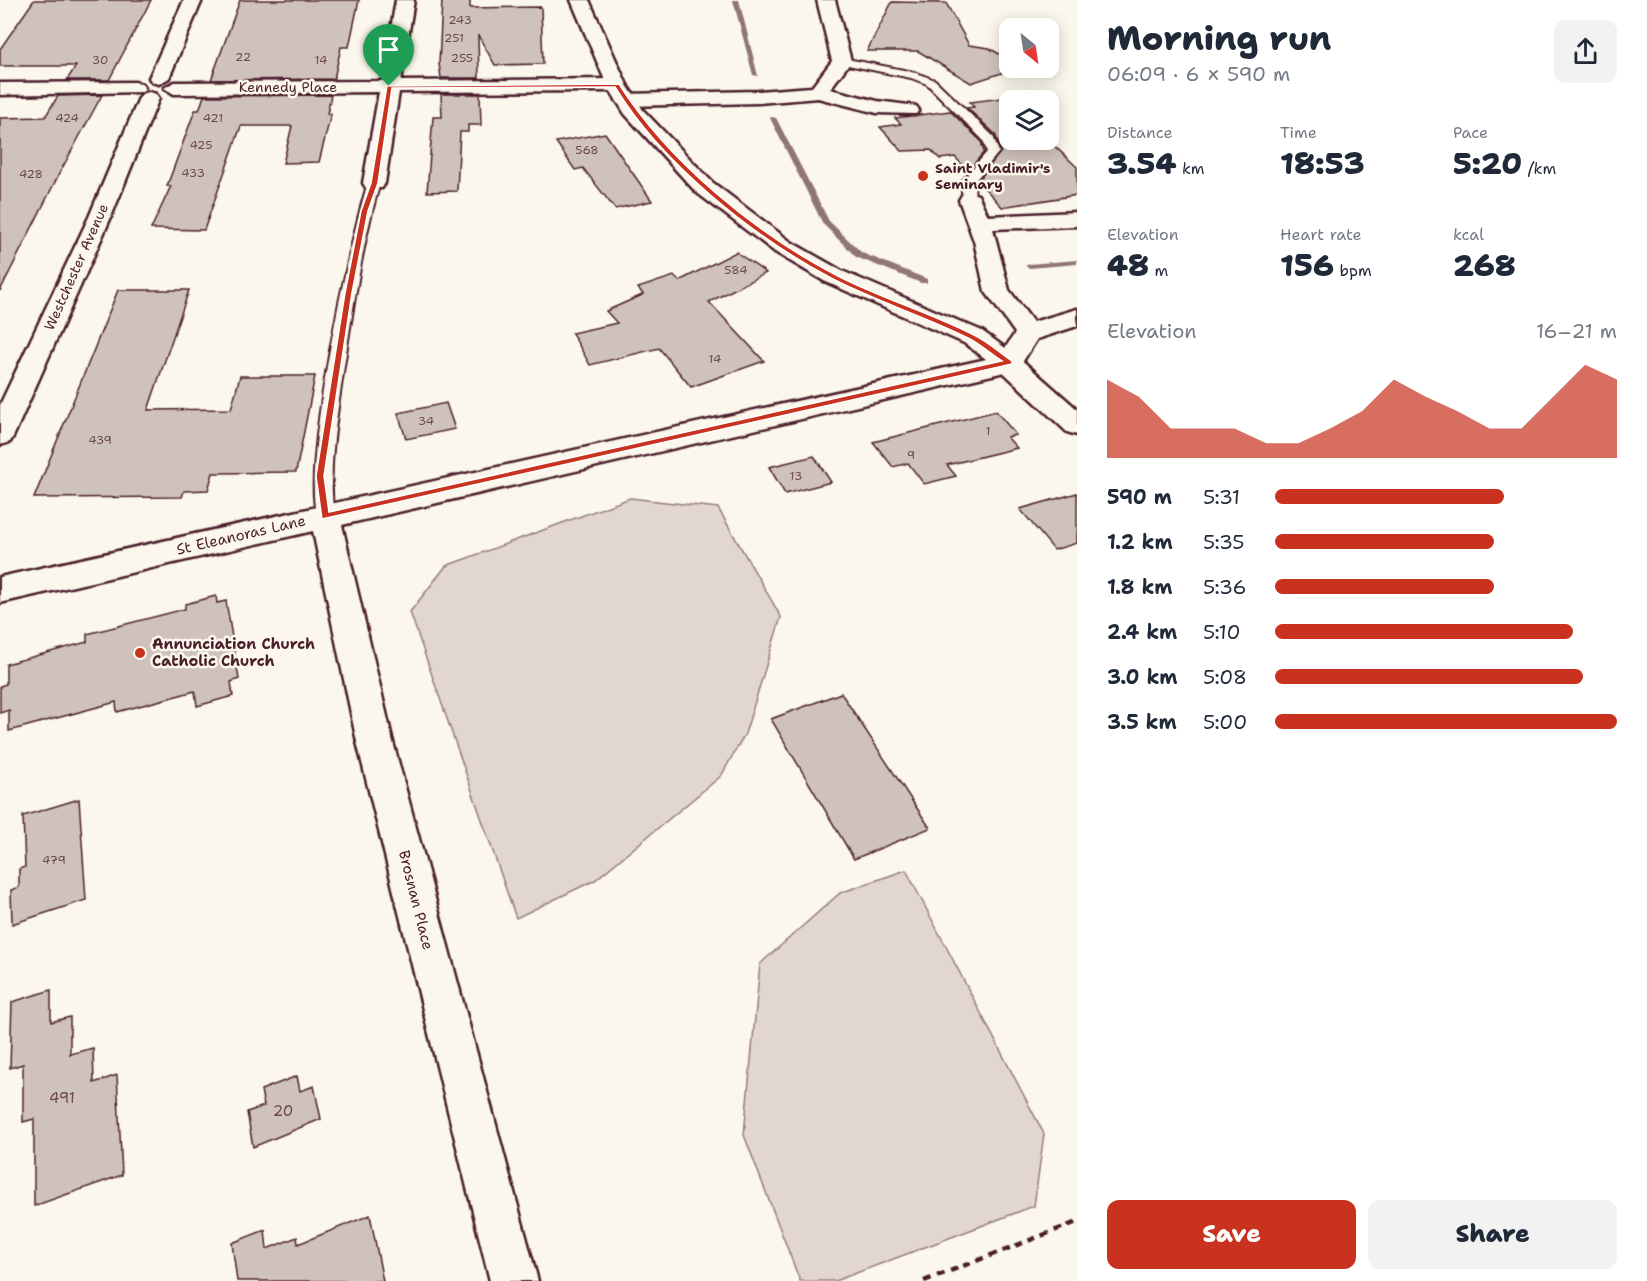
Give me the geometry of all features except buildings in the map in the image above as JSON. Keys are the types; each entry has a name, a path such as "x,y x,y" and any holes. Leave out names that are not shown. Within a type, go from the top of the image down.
{"street":[{"name":"Westchester Avenue","path":"0,435 100,217 193,0"},
{"path":"374,183 405,0"},
{"path":"580,0 621,92 634,114 704,187 783,247 833,276 973,337 1009,363 1077,425"},
{"path":"818,92 842,61 826,0"},
{"name":"Kennedy Place","path":"0,88 389,86 758,97 818,92 877,107 909,110"},
{"path":"970,200 986,241 997,291 1028,333"},
{"path":"979,223 1077,219"},
{"path":"1009,363 1028,333 1077,317"},
{"name":"St Eleanoras Lane","path":"0,590 1009,363"},
{"name":"Brosnan Place","path":"325,516 375,742 514,1281"}],"lane":[{"path":"842,61 914,75 931,82 989,139 993,152 968,182 970,200"},
{"path":"325,516 320,476 348,293 365,211 374,183"}],"path":[{"path":"924,1281 1077,1222"}],"shaded area":[{"path":"630,498 718,508 781,617 745,734 721,776 595,880 516,918 410,612 446,566"},
{"path":"906,870 1044,1134 1034,1206 835,1281 800,1281 744,1135 760,964 840,893"}],"waterway":[{"path":"736,0 756,75"},
{"path":"773,118 826,222 859,255 924,281"},
{"path":"1029,266 1077,262"}],"place":[{"name":"Saint Vladimir's Seminary","path":"923,176"},
{"name":"Annunciation Church Catholic Church","path":"140,653"}],"route":[{"path":"617,85 634,114 704,187 743,219 783,247 833,276 973,337 1009,363 325,516 320,491 320,476 348,293 365,211 374,183 389,86 617,85"}]}
